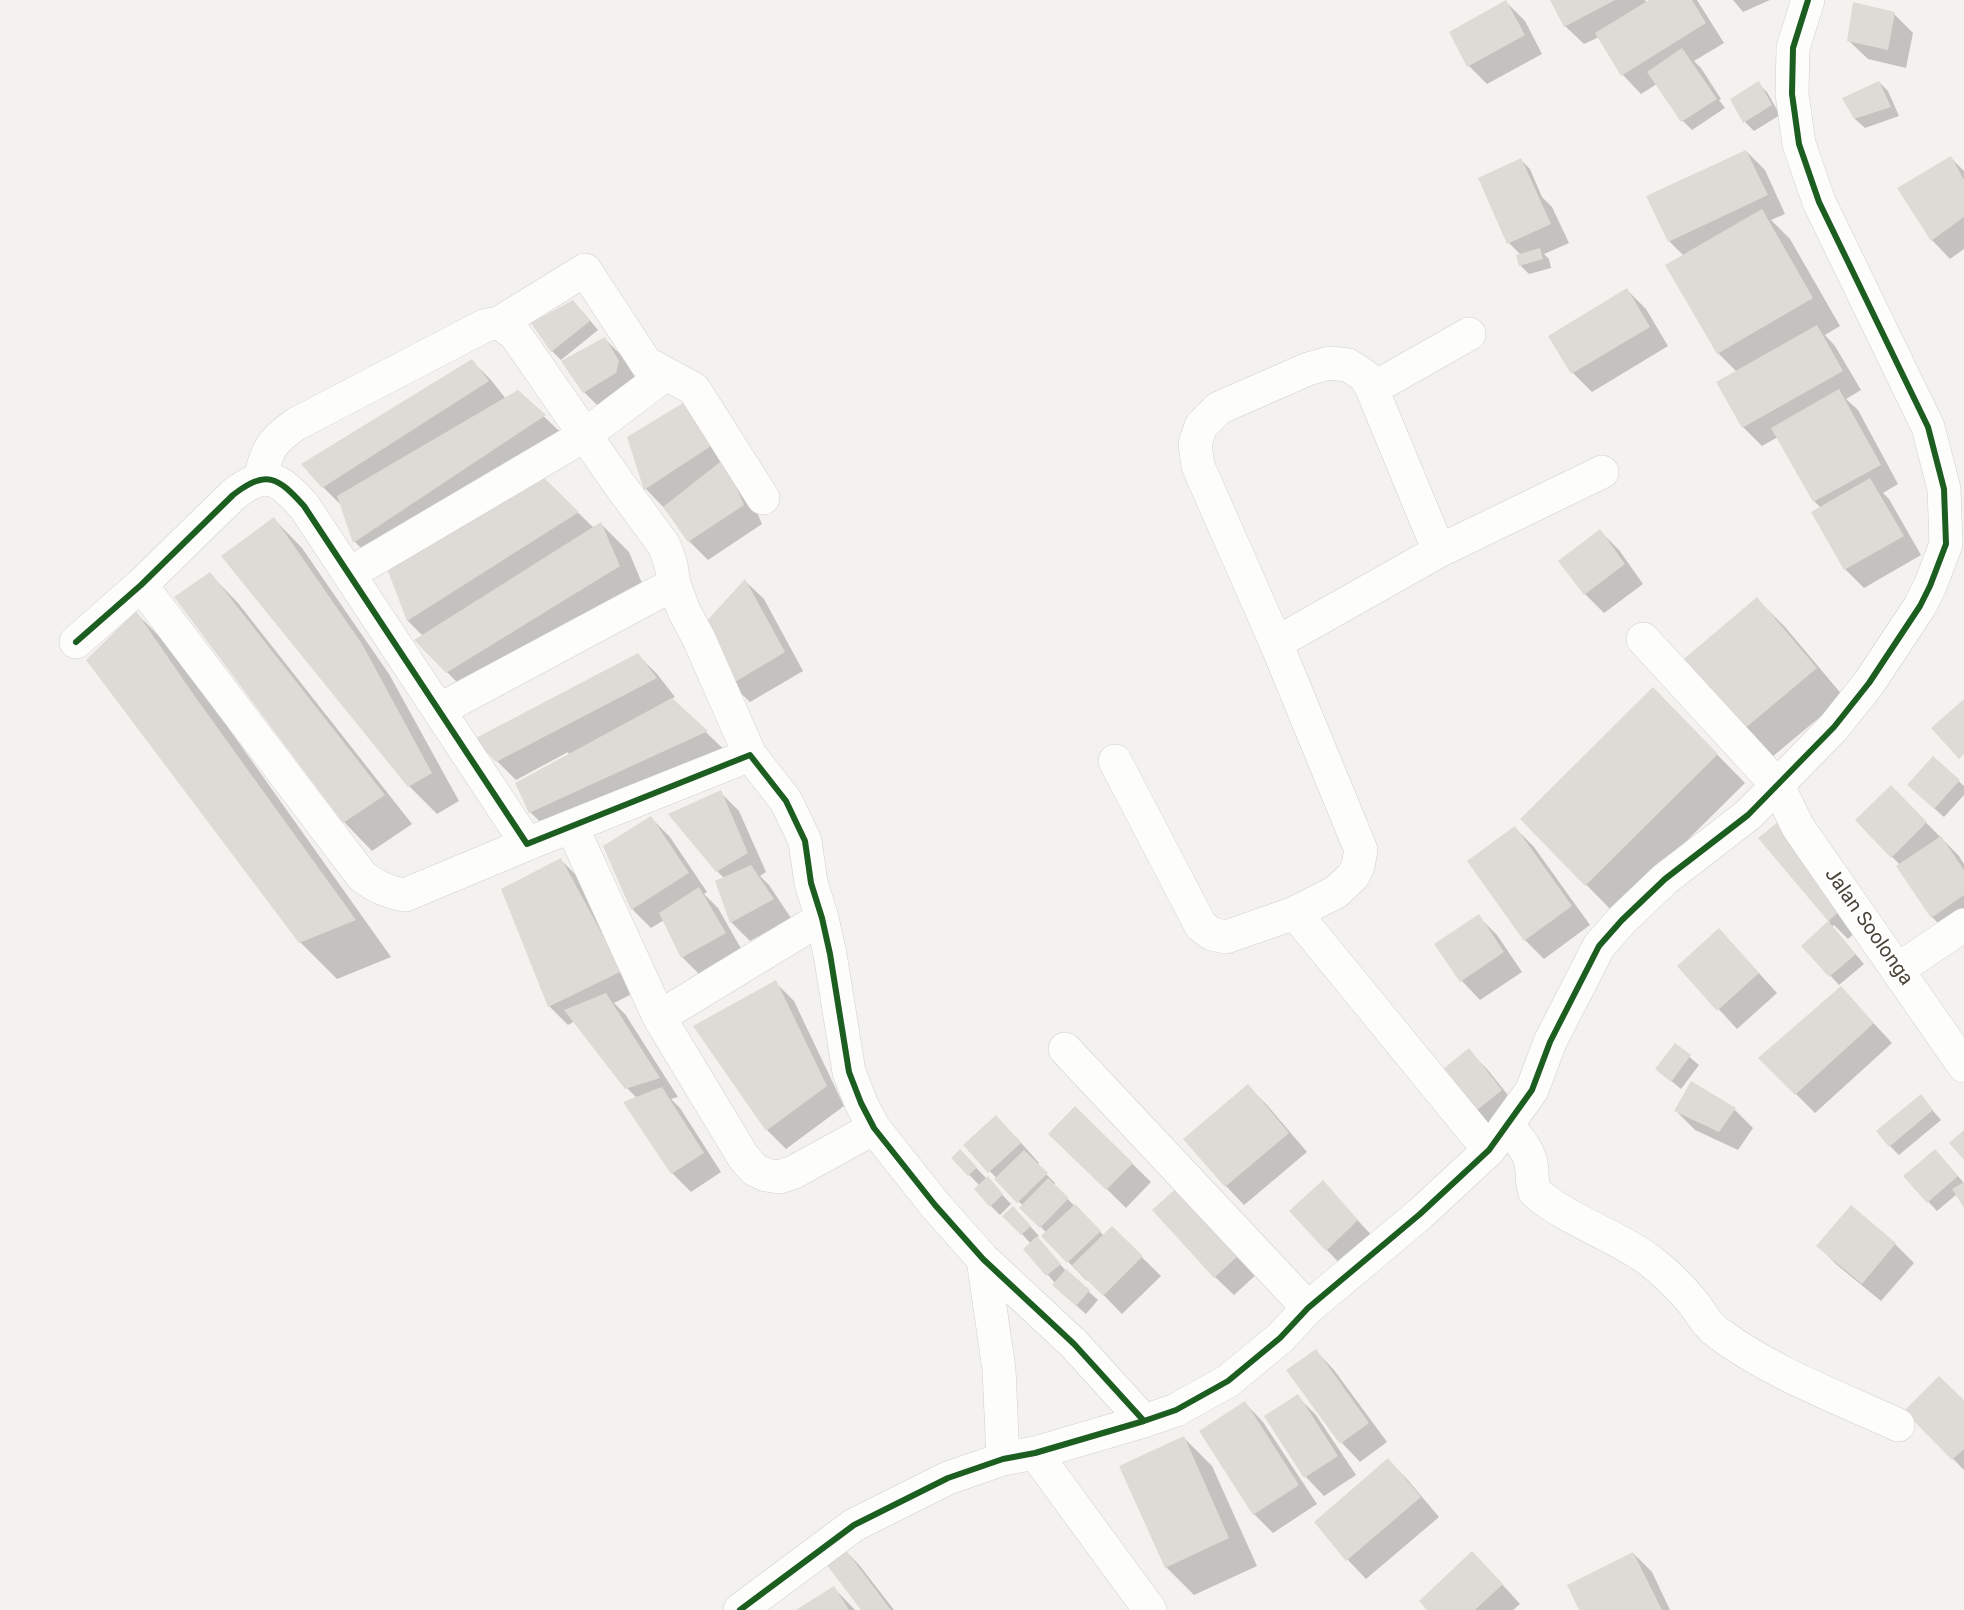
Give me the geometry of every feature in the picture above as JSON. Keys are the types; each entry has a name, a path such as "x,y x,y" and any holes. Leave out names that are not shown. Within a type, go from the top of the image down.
{"street":[{"path":"740,1610 854,1525 948,1478 1003,1459 1035,1453 1176,1410 1228,1381 1280,1338 1308,1308 1420,1214 1498,1138 1532,1090 1550,1042 1599,946 1622,920 1665,879 1748,815 1778,786 1834,727 1869,683 1920,606 1930,586 1946,544 1944,489 1928,427 1819,202 1799,144 1792,94 1794,48 1808,0"},
{"path":"260,478 266,455 272,445 282,433 296,424 486,325 499,323 585,270 646,363 694,389 763,498"},
{"path":"499,323 515,334 664,545 671,565 674,584 684,610 750,755 786,801 805,841 811,883 830,954 849,1072 874,1128 935,1205 983,1259 1074,1344 1144,1421"},
{"path":"1372,389 1469,334"},
{"path":"1115,761 1202,926 1212,934 1226,937 1295,913 1336,892 1353,876 1358,866 1361,850 1276,643 1198,466 1195,444 1201,426 1219,408 1308,369 1329,363 1348,365 1365,376 1439,551"},
{"path":"349,574 585,435 666,374"},
{"path":"1276,643 1439,551 1602,472"},
{"path":"76,642 141,585 233,495 247,484 260,478 271,480 288,488 304,506 526,844"},
{"path":"439,710 674,584"},
{"path":"141,585 362,876 388,892 405,895 750,755"},
{"name":"Jalan Soolonga","path":"1643,639 1778,786 1798,827 1964,1066"},
{"path":"572,827 659,1017 744,1158 755,1170 778,1177 794,1172 874,1128"},
{"path":"1295,913 1498,1138 1520,1141 1531,1162 1532,1184 1535,1192 1586,1224 1624,1244 1665,1272 1716,1332 1746,1352 1783,1372 1898,1425"},
{"path":"659,1017 822,918"},
{"path":"1898,970 1964,925"},
{"path":"1065,1049 1308,1308"},
{"path":"983,1259 999,1369 1003,1459"},
{"path":"1035,1453 1150,1610"}],"building":[{"path":"1506,0 1525,35 1467,67 1449,32"},
{"path":"1550,0 1615,0 1564,27"},
{"path":"1649,0 1692,0 1706,23 1621,76 1595,33"},
{"path":"1853,2 1895,12 1888,50 1847,41"},
{"path":"1682,48 1717,99 1681,122 1647,72"},
{"path":"1759,81 1772,105 1743,123 1730,99"},
{"path":"1879,81 1891,107 1854,119 1842,98"},
{"path":"1746,150 1768,195 1668,242 1646,196"},
{"path":"1951,156 1964,180 1964,217 1931,241 1897,188"},
{"path":"1521,158 1551,224 1507,244 1478,178"},
{"path":"1762,209 1813,298 1717,354 1665,265"},
{"path":"1540,248 1543,259 1519,266 1516,255"},
{"path":"1627,288 1650,327 1571,374 1548,336"},
{"path":"573,300 590,321 551,352 531,323"},
{"path":"1817,325 1843,371 1742,428 1716,382"},
{"path":"605,337 619,361 616,373 583,393 561,361"},
{"path":"472,359 489,381 322,488 301,464"},
{"path":"1839,389 1881,465 1813,502 1771,428"},
{"path":"518,390 546,415 353,543 337,496"},
{"path":"688,400 717,442 644,490 627,437"},
{"path":"724,459 744,505 688,542 663,507"},
{"path":"539,473 579,512 407,621 386,566"},
{"path":"1870,478 1904,536 1844,570 1811,512"},
{"path":"274,517 362,644 432,773 408,787 221,556"},
{"path":"601,522 620,566 446,673 414,640"},
{"path":"1600,529 1625,564 1584,595 1558,561"},
{"path":"210,572 385,795 343,823 174,597"},
{"path":"745,579 785,652 730,685 704,624"},
{"path":"1757,597 1817,668 1737,735 1678,664"},
{"path":"136,611 356,920 299,943 86,660"},
{"path":"638,653 657,678 496,762 474,739"},
{"path":"1653,687 1718,754 1585,886 1520,819"},
{"path":"672,698 708,731 529,813 515,783"},
{"path":"1964,699 1964,754 1959,759 1931,728"},
{"path":"1933,756 1960,780 1934,809 1907,785"},
{"path":"1891,785 1927,822 1891,858 1855,820"},
{"path":"721,790 748,853 716,872 668,814"},
{"path":"651,816 689,873 631,910 603,846"},
{"path":"1778,822 1848,905 1828,921 1758,838"},
{"path":"1515,826 1572,906 1524,941 1467,861"},
{"path":"1941,836 1964,870 1964,895 1931,918 1896,866"},
{"path":"561,858 622,971 548,1007 501,889"},
{"path":"751,865 774,899 730,923 715,881"},
{"path":"699,887 726,933 681,958 659,913"},
{"path":"1479,914 1504,952 1460,982 1434,944"},
{"path":"1828,921 1856,954 1829,977 1801,946"},
{"path":"1719,928 1759,973 1717,1011 1677,966"},
{"path":"776,980 827,1086 766,1131 693,1026"},
{"path":"1841,986 1874,1023 1795,1095 1758,1058"},
{"path":"606,993 660,1078 625,1089 564,1010"},
{"path":"1675,1043 1691,1055 1671,1082 1655,1069"},
{"path":"1469,1048 1502,1090 1471,1115 1437,1074"},
{"path":"1691,1081 1736,1108 1719,1132 1674,1111"},
{"path":"1248,1084 1289,1133 1225,1187 1183,1139"},
{"path":"662,1087 704,1153 671,1174 623,1102"},
{"path":"1921,1094 1933,1110 1889,1147 1876,1131"},
{"path":"1075,1106 1133,1163 1106,1190 1048,1134"},
{"path":"996,1115 1021,1143 988,1173 963,1145"},
{"path":"1964,1130 1964,1160 1949,1143"},
{"path":"960,1149 977,1167 968,1176 951,1158"},
{"path":"1935,1149 1958,1176 1927,1203 1903,1176"},
{"path":"1024,1150 1048,1173 1017,1203 994,1179"},
{"path":"988,1176 1003,1194 990,1207 974,1189"},
{"path":"1048,1178 1069,1198 1040,1228 1019,1208"},
{"path":"1323,1180 1358,1220 1326,1251 1289,1211"},
{"path":"1964,1182 1964,1208 1952,1189"},
{"path":"1181,1184 1242,1252 1214,1278 1152,1210"},
{"path":"1075,1204 1101,1231 1067,1263 1041,1236"},
{"path":"1851,1205 1896,1243 1862,1284 1816,1246"},
{"path":"1013,1206 1031,1226 1021,1235 1002,1216"},
{"path":"1112,1226 1143,1256 1103,1296 1072,1265"},
{"path":"1037,1236 1061,1264 1046,1276 1023,1249"},
{"path":"1066,1269 1090,1290 1076,1306 1052,1285"},
{"path":"1316,1349 1369,1423 1340,1444 1286,1370"},
{"path":"1939,1376 1964,1400 1964,1449 1952,1460 1904,1411"},
{"path":"1298,1394 1338,1456 1304,1478 1264,1416"},
{"path":"1245,1401 1299,1485 1253,1515 1199,1431"},
{"path":"1184,1436 1229,1538 1165,1568 1119,1466"},
{"path":"1388,1458 1421,1497 1346,1561 1314,1522"},
{"path":"842,1545 891,1610 861,1610 823,1560"},
{"path":"1472,1551 1503,1584 1475,1610 1427,1610 1419,1601"},
{"path":"1633,1552 1662,1610 1579,1610 1567,1585"},
{"path":"834,1586 849,1610 796,1610"}],"cycle path":[{"path":"740,1610 854,1525 948,1478 1003,1459 1035,1453 1176,1410 1228,1381 1280,1338 1308,1308 1420,1214 1489,1150 1532,1090 1550,1042 1599,946 1622,920 1665,879 1748,815 1834,727 1869,683 1920,606 1930,586 1946,544 1944,489 1928,427 1819,202 1799,144 1792,94 1793,48 1808,0"},
{"path":"76,642 141,585 233,495 254,482 263,479 271,480 287,488 304,506 527,844 750,755 786,801 805,841 811,883 830,954 849,1072 874,1128 935,1205 983,1259 1074,1344 1144,1421"}]}
